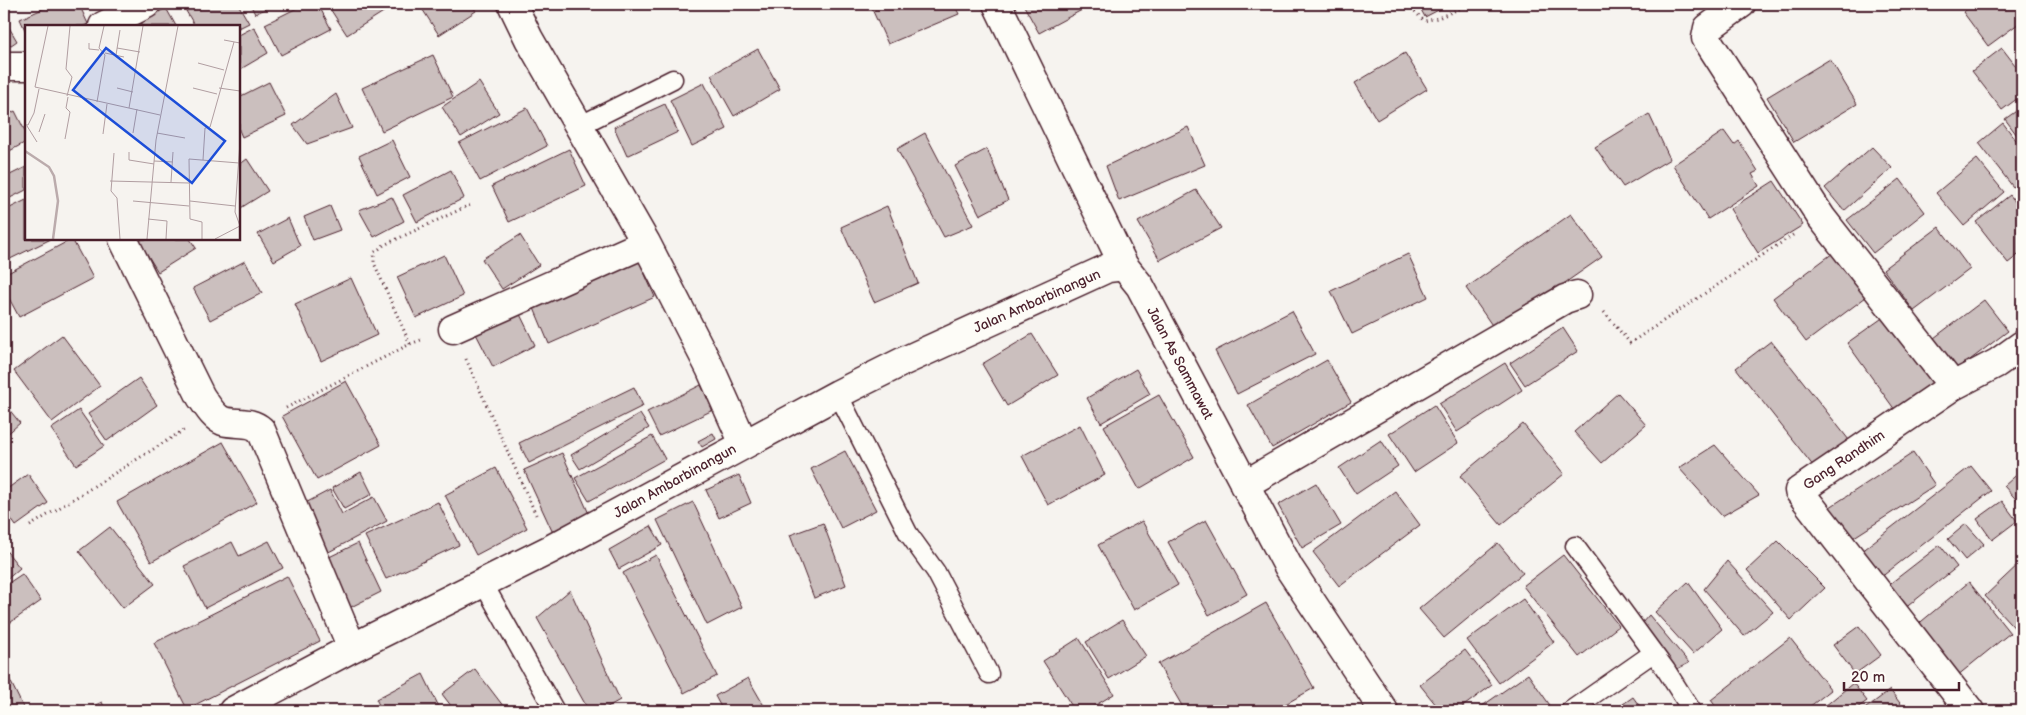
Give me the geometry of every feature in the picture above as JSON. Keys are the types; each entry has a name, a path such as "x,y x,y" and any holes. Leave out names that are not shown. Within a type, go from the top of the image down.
{"street":[{"path":"104,25 146,4"},
{"path":"512,4 529,39 646,243 710,368 744,444"},
{"name":"Jalan As Sammawat","path":"997,4 1124,266 1140,286 1244,486 1289,568 1384,711"},
{"path":"1741,4 1708,28 1706,38 1821,217 1953,386"},
{"path":"4,66 25,66"},
{"path":"123,240 201,397 212,413 222,420 255,424 261,430 352,648"},
{"path":"453,329 646,243"},
{"name":"Jalan Ambarbinangun","path":"233,711 352,648 551,549 744,444 904,361 1108,268 1124,266"},
{"path":"1244,486 1565,300 1577,295"},
{"name":"Gang Randhim","path":"1970,711 1799,491 1953,386 1997,362 2022,345"}],"lane":[{"path":"579,126 672,79"},
{"path":"838,394 908,533 936,572 989,674"},
{"path":"1575,546 1653,653 1692,711"},
{"path":"483,583 555,711"},
{"path":"1570,711 1653,653"}],"path":[{"path":"1408,4 1424,21 1438,18 1470,4"},
{"path":"410,344 374,263 374,253 384,245 470,205"},
{"path":"1577,295 1592,298 1630,343 1821,217"},
{"path":"255,424 410,344 453,329 551,549"},
{"path":"30,526 212,413"}],"building":[{"path":"54,4 79,4 88,24 25,25 25,30 20,19"},
{"path":"198,4 238,4 249,23 240,28 240,25 194,25 186,11"},
{"path":"250,4 275,4 255,14"},
{"path":"305,4 318,4 331,29 281,55 265,24"},
{"path":"327,4 396,4 347,35"},
{"path":"419,4 471,4 476,11 439,35"},
{"path":"879,4 954,4 959,14 888,44 871,7"},
{"path":"1023,4 1093,4 1039,33"},
{"path":"1418,4 1450,4 1425,17"},
{"path":"1974,4 2022,4 2022,21 1988,46 1963,12"},
{"path":"166,8 175,25 136,25"},
{"path":"4,19 17,41 4,50"},
{"path":"254,27 268,53 240,69 240,34"},
{"path":"2002,48 2022,74 2022,95 2002,110 1972,71"},
{"path":"758,49 780,89 734,116 711,75"},
{"path":"1405,53 1427,89 1377,120 1355,83"},
{"path":"433,55 453,97 382,131 362,88"},
{"path":"1830,59 1857,104 1794,142 1767,97"},
{"path":"269,82 286,116 242,137 240,132 240,96"},
{"path":"479,82 499,113 461,137 442,107"},
{"path":"704,83 727,129 692,146 670,100"},
{"path":"336,94 352,128 307,144 293,125"},
{"path":"665,104 678,132 627,156 614,127"},
{"path":"2022,107 2022,142 2005,119"},
{"path":"527,108 547,146 480,181 459,143"},
{"path":"15,111 25,131 25,143 4,154 4,117"},
{"path":"1649,114 1670,159 1623,187 1595,147"},
{"path":"2003,123 2022,148 2022,181 2013,187 1979,143"},
{"path":"1188,127 1205,165 1119,201 1106,166"},
{"path":"1724,131 1734,145 1739,141 1758,171 1752,174 1759,186 1708,219 1673,165"},
{"path":"925,133 973,225 944,237 897,149"},
{"path":"392,140 410,177 377,194 359,156"},
{"path":"1872,147 1892,168 1844,211 1825,188"},
{"path":"569,149 586,186 509,222 492,186"},
{"path":"987,149 1008,200 980,215 955,166"},
{"path":"247,159 268,191 240,208 240,164"},
{"path":"1977,159 2004,192 1964,226 1936,193"},
{"path":"25,168 25,190 4,201 4,178"},
{"path":"451,170 464,198 417,222 403,195"},
{"path":"1900,179 1925,212 1873,253 1847,220"},
{"path":"1774,181 1803,225 1758,253 1730,209"},
{"path":"1196,190 1221,228 1160,260 1138,222"},
{"path":"2010,195 2022,211 2022,252 2008,263 1976,222"},
{"path":"392,197 404,221 374,237 359,210"},
{"path":"25,200 25,240 49,240 4,262 4,211"},
{"path":"330,206 340,230 313,240 304,217"},
{"path":"887,206 918,283 874,302 841,227"},
{"path":"1571,214 1602,257 1496,331 1466,288"},
{"path":"288,218 300,246 274,261 258,234"},
{"path":"1939,227 1970,269 1914,311 1883,269"},
{"path":"520,235 539,265 502,289 482,259"},
{"path":"73,240 93,278 19,317 4,289 4,275"},
{"path":"191,240 196,248 158,272 139,241"},
{"path":"1833,253 1866,297 1806,342 1773,298"},
{"path":"636,254 655,297 549,344 531,301"},
{"path":"1408,254 1428,297 1352,334 1331,291"},
{"path":"444,255 463,296 416,318 397,277"},
{"path":"245,261 262,293 210,320 193,288"},
{"path":"351,278 377,335 321,361 295,304"},
{"path":"1984,300 2008,331 1958,369 1934,338"},
{"path":"515,304 535,345 493,367 472,326"},
{"path":"1292,311 1315,354 1237,394 1215,351"},
{"path":"1888,314 1941,387 1900,417 1847,343"},
{"path":"1563,328 1578,351 1525,385 1510,363"},
{"path":"1032,334 1058,375 1007,406 982,364"},
{"path":"62,335 100,386 52,422 14,371"},
{"path":"1771,341 1849,440 1814,467 1736,368"},
{"path":"1327,360 1351,402 1272,448 1248,405"},
{"path":"1505,363 1522,390 1457,432 1439,404"},
{"path":"1136,369 1150,394 1101,423 1087,398"},
{"path":"139,378 157,405 107,441 88,414"},
{"path":"346,381 381,445 317,480 282,416"},
{"path":"701,385 713,410 659,436 647,412"},
{"path":"634,387 643,406 529,463 519,443"},
{"path":"1618,393 1646,425 1602,463 1574,432"},
{"path":"1159,395 1194,457 1139,489 1104,426"},
{"path":"4,403 20,423 4,437"},
{"path":"1434,405 1458,443 1414,472 1389,434"},
{"path":"79,410 104,446 76,465 51,429"},
{"path":"640,414 649,428 580,469 571,455"},
{"path":"1523,424 1564,474 1501,525 1460,476"},
{"path":"1080,425 1105,475 1048,505 1022,456"},
{"path":"713,433 716,439 702,447 698,441"},
{"path":"652,436 665,459 589,501 575,478"},
{"path":"1381,440 1398,466 1356,494 1339,468"},
{"path":"223,442 257,502 151,562 117,502"},
{"path":"1715,445 1759,495 1722,516 1679,468"},
{"path":"845,451 876,510 841,528 811,469"},
{"path":"562,453 590,516 553,533 524,470"},
{"path":"1913,453 1935,485 1848,541 1827,509"},
{"path":"1971,466 1991,491 1880,578 1860,552"},
{"path":"496,468 527,528 476,555 445,495"},
{"path":"2022,470 2022,506 2004,486"},
{"path":"361,472 372,494 344,509 332,488"},
{"path":"28,474 48,503 16,526 4,509 4,491"},
{"path":"739,475 751,503 719,518 706,490"},
{"path":"1316,483 1341,525 1302,548 1278,505"},
{"path":"330,490 342,514 374,497 387,521 323,555 298,507"},
{"path":"1395,491 1420,525 1339,586 1313,552"},
{"path":"2002,501 2017,521 1992,540 1977,519"},
{"path":"438,502 459,545 386,579 365,536"},
{"path":"693,502 742,607 707,625 657,520"},
{"path":"1206,520 1247,594 1209,615 1168,542"},
{"path":"1142,521 1178,585 1134,610 1098,545"},
{"path":"823,523 846,585 814,598 790,535"},
{"path":"1966,524 1984,544 1965,560 1948,539"},
{"path":"651,526 662,545 619,569 609,550"},
{"path":"110,527 155,584 123,608 79,551"},
{"path":"269,541 283,568 205,608 184,566 232,542 239,556"},
{"path":"1778,541 1825,588 1791,620 1747,570"},
{"path":"358,543 381,592 347,609 323,560"},
{"path":"1498,543 1523,573 1444,638 1419,609"},
{"path":"1940,545 1957,567 1904,609 1887,586"},
{"path":"4,548 20,568 4,582"},
{"path":"656,555 717,676 684,693 623,573"},
{"path":"1563,555 1619,626 1579,657 1523,586"},
{"path":"1727,561 1773,612 1744,636 1704,589"},
{"path":"2022,561 2022,636 1985,596"},
{"path":"22,574 41,601 4,627 4,586"},
{"path":"287,576 320,641 187,709 154,643"},
{"path":"1688,582 1722,629 1693,654 1655,612"},
{"path":"1969,582 2010,633 1957,676 1916,626"},
{"path":"570,590 620,700 600,711 589,711 537,618"},
{"path":"1523,599 1554,642 1499,683 1467,640"},
{"path":"1266,603 1314,688 1273,711 1185,711 1158,664"},
{"path":"1649,615 1689,663 1677,669 1641,624"},
{"path":"1122,620 1146,656 1109,679 1086,642"},
{"path":"1859,626 1881,655 1855,674 1833,645"},
{"path":"1079,638 1114,694 1086,711 1075,711 1043,661"},
{"path":"1790,638 1831,690 1804,711 1719,711 1711,700"},
{"path":"1465,650 1492,685 1457,711 1441,711 1420,685"},
{"path":"4,668 25,711 4,711"},
{"path":"475,669 507,711 455,711 442,694"},
{"path":"423,674 441,711 382,711 376,699"},
{"path":"1528,674 1554,711 1475,711"},
{"path":"748,678 767,711 723,711 715,696"},
{"path":"1853,683 1867,701 1853,711 1819,711"},
{"path":"1890,690 1906,711 1862,711"},
{"path":"1633,697 1643,711 1613,711"},
{"path":"102,702 106,711 83,711"}]}
